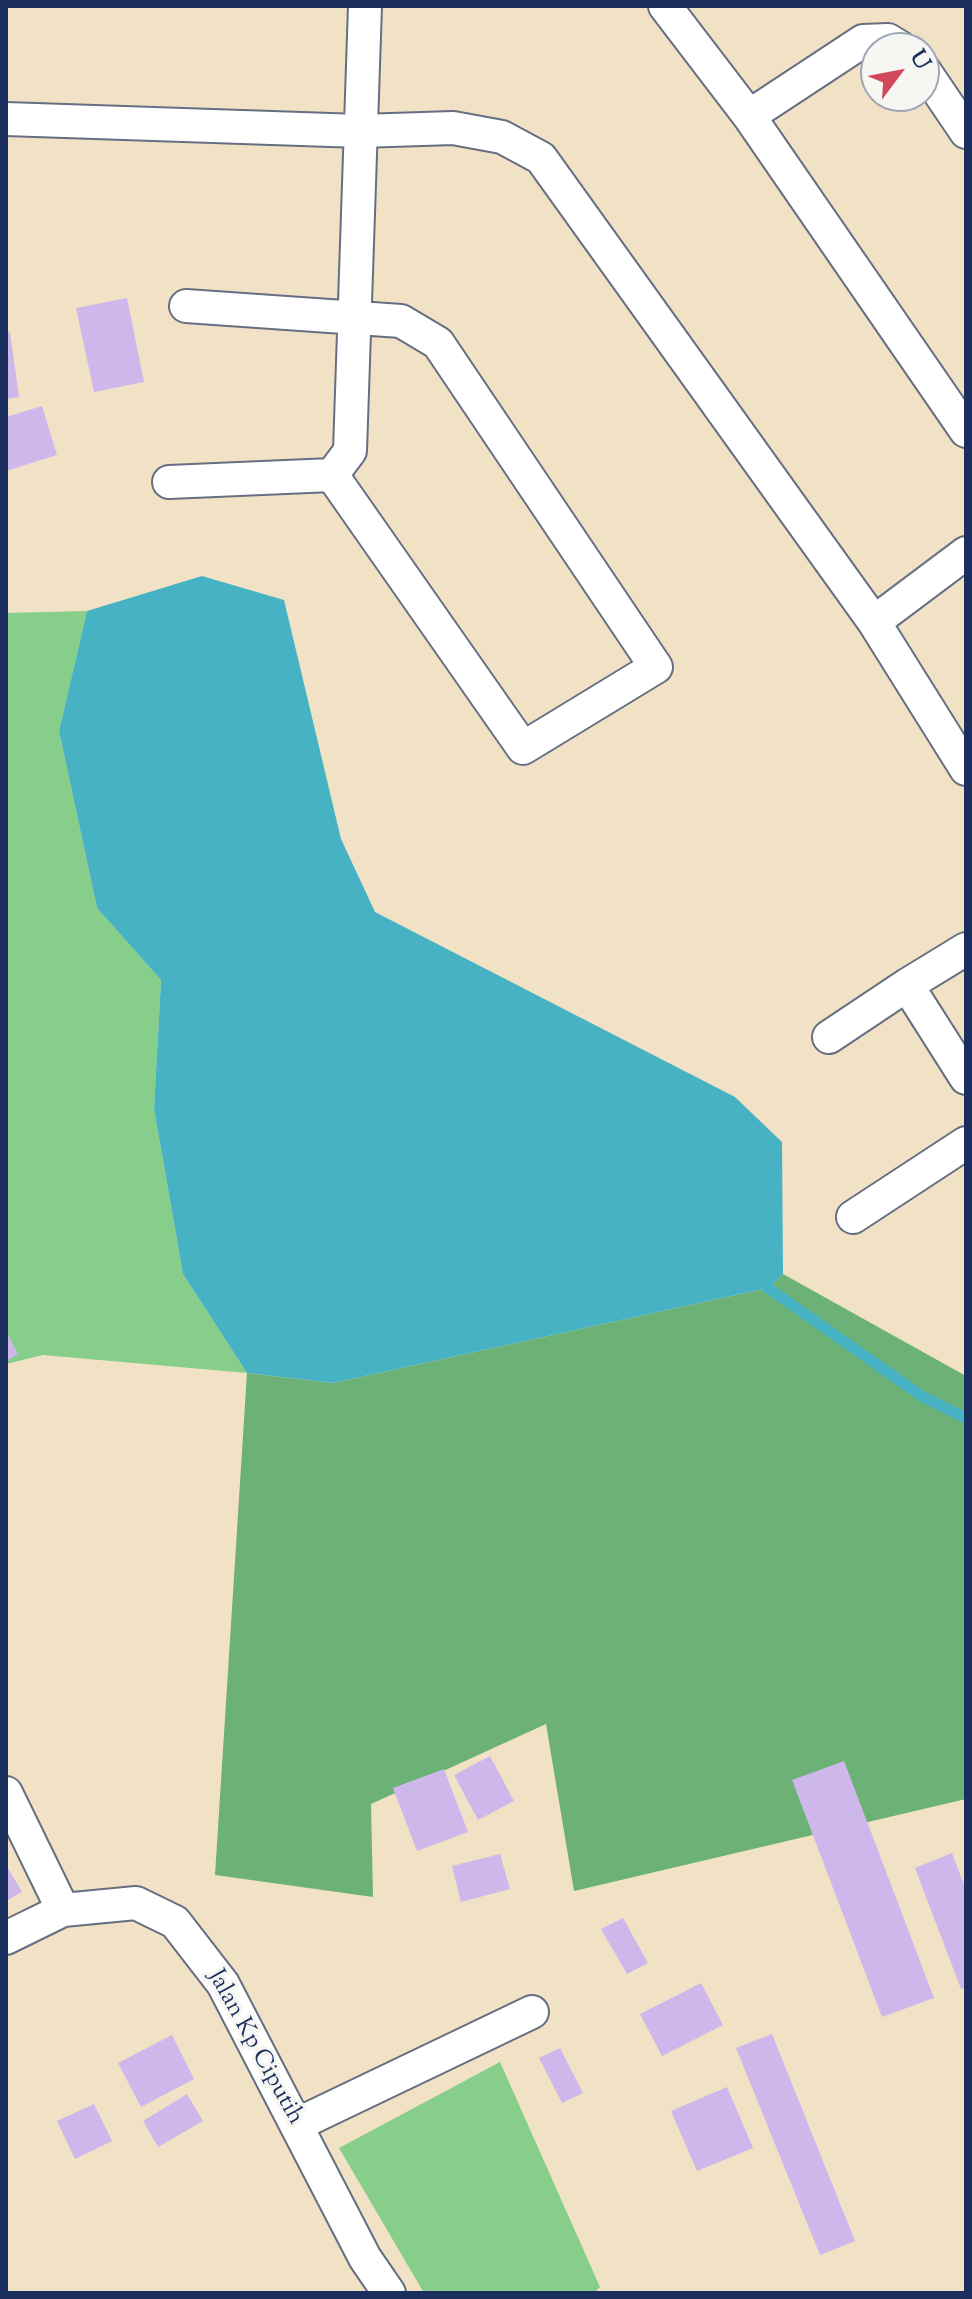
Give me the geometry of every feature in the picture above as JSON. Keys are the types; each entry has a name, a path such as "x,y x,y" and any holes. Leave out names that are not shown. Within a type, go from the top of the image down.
{"street":[{"path":"332,475 350,451 365,6"},
{"path":"665,6 749,116 966,431"},
{"path":"749,116 860,43"},
{"path":"940,94 966,132"},
{"path":"6,119 360,131 453,128 502,137 541,158 874,622 966,769"},
{"path":"186,306 401,321 438,343 656,667 523,748 332,475"},
{"path":"169,482 332,475"},
{"path":"874,622 966,553"},
{"path":"829,1037 966,949"},
{"path":"907,985 966,1078"},
{"path":"853,1217 966,1143"},
{"path":"6,1793 63,1910"},
{"name":"Jalan Kp Ciputih","path":"6,1938 63,1910 136,1903 175,1922 223,1984 365,2258 389,2293"},
{"path":"296,2125 532,2012"}],"green space":[{"path":"87,611 59,731 97,908 161,980 154,1109 183,1274 247,1373 43,1355 6,1364 6,613"},
{"path":"783,1274 966,1376 966,1799 574,1891 546,1724 371,1804 373,1897 215,1875 247,1373 333,1383 768,1288"},
{"path":"500,2062 600,2287 594,2293 424,2293 339,2148"}],"water":[{"path":"202,576 284,600 341,839 375,912 735,1097 782,1142 783,1274 768,1288 333,1383 247,1373 183,1274 154,1109 161,980 97,908 59,731 87,611"}],"building":[{"path":"127,298 144,382 94,392 76,308"},
{"path":"10,332 19,397 6,399 6,333"},
{"path":"42,406 57,455 6,471 6,417"},
{"path":"6,1331 18,1354 6,1361"},
{"path":"490,1756 514,1801 478,1820 454,1775"},
{"path":"844,1761 934,1998 882,2017 792,1780"},
{"path":"444,1769 468,1832 417,1851 393,1788"},
{"path":"952,1853 966,1890 966,1988 961,1989 915,1868"},
{"path":"500,1854 510,1889 461,1902 452,1866"},
{"path":"6,1865 22,1892 6,1901"},
{"path":"623,1918 648,1963 627,1974 601,1929"},
{"path":"701,1983 723,2025 662,2056 640,2014"},
{"path":"772,2034 855,2241 820,2255 736,2048"},
{"path":"172,2035 194,2079 141,2107 118,2063"},
{"path":"560,2048 583,2093 562,2103 539,2058"},
{"path":"727,2087 753,2148 697,2171 671,2111"},
{"path":"187,2094 203,2121 158,2147 143,2121"},
{"path":"94,2104 112,2141 75,2159 57,2121"}],"waterway":[{"path":"768,1288 923,1397 966,1418"}]}
